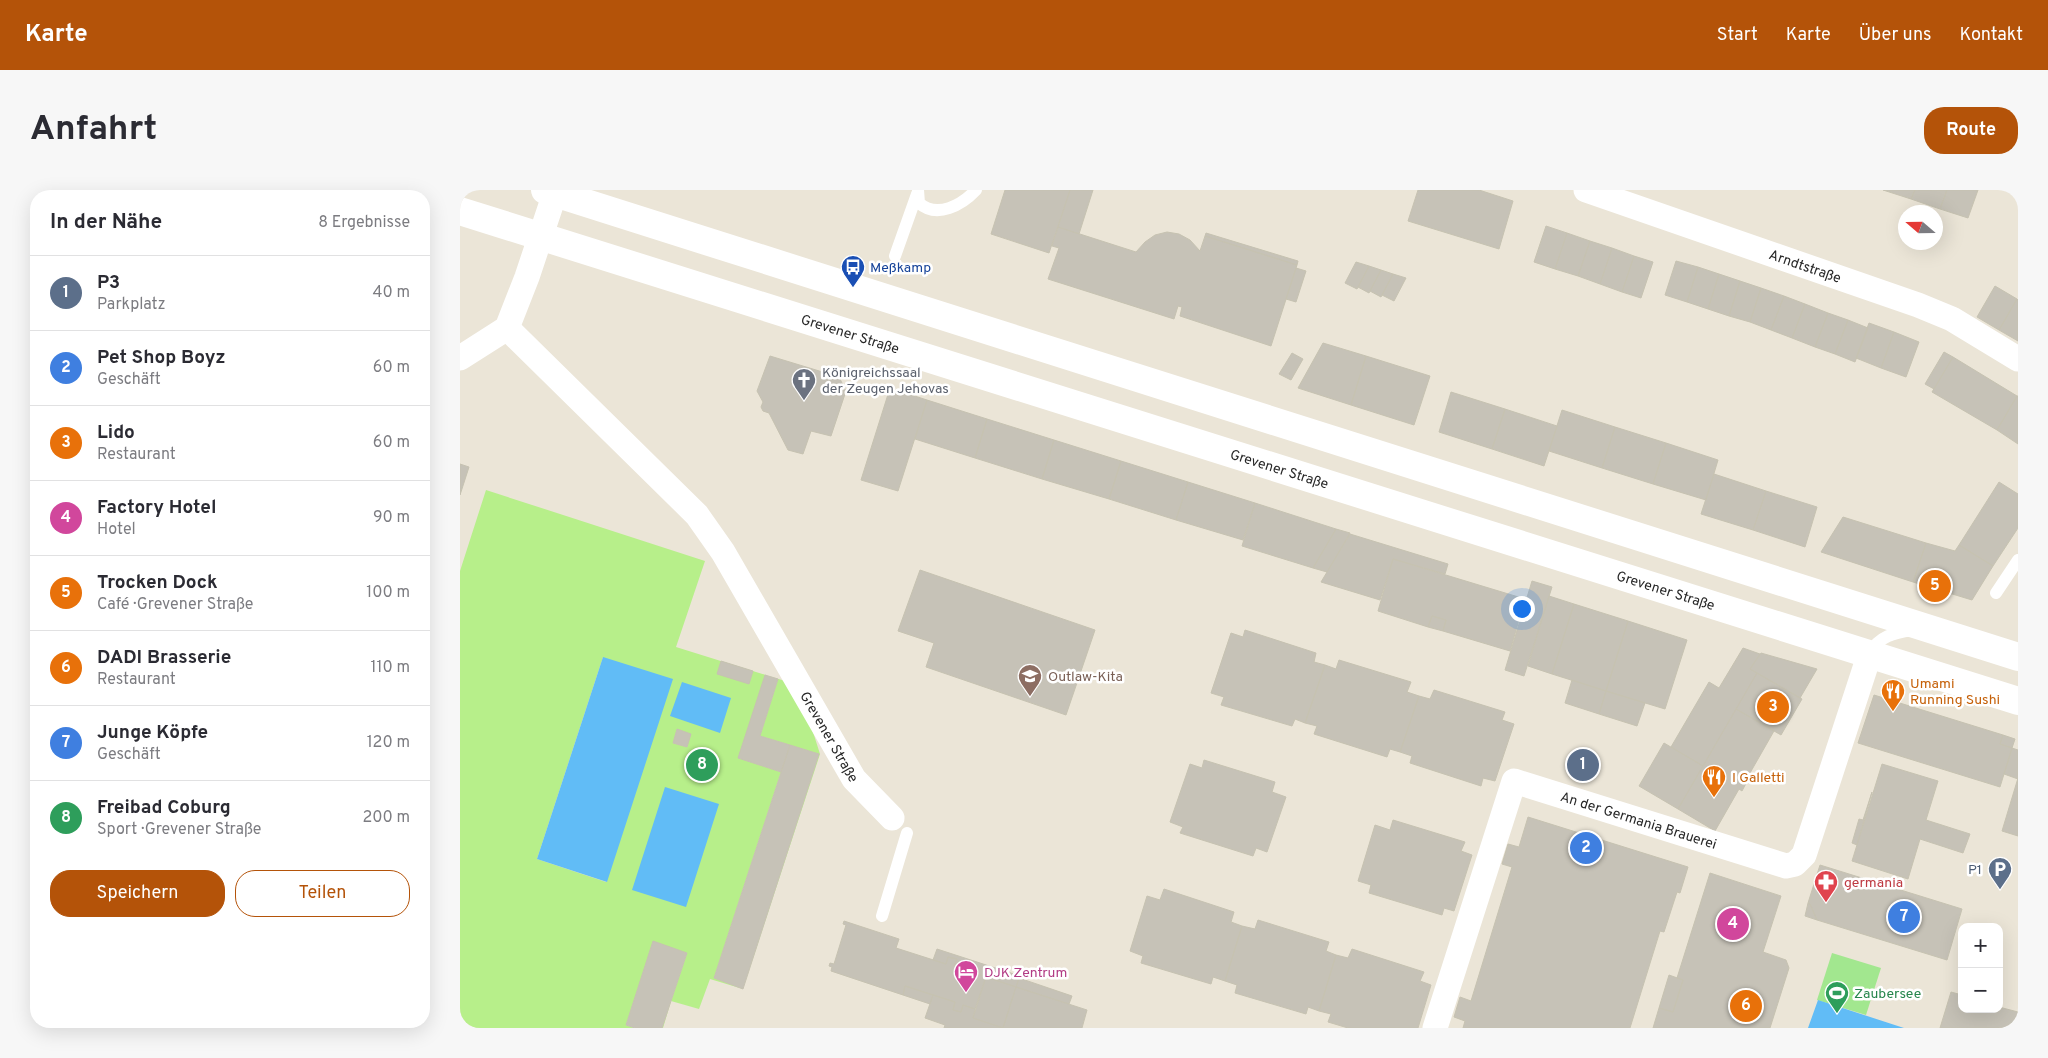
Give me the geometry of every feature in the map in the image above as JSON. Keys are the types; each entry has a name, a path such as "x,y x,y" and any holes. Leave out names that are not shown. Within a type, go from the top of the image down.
{"main road":[{"path":"552,191 2018,656"},
{"name":"Grevener Straße","path":"460,211 2018,701"}],"street":[{"name":"Arndtstraße","path":"1586,190 1918,305 1952,319 2018,359"},
{"path":"460,358 507,328 541,236 552,191"},
{"name":"Grevener Straße","path":"507,328 697,515 723,552 854,779 900,825"},
{"name":"An der Germania Brauerei","path":"1435,1028 1514,781 1792,866 1800,861 1805,852 1870,653"}],"lane":[{"path":"917,192 919,203 925,208 936,212 950,209 976,190"},
{"path":"895,256 917,192"},
{"path":"1996,594 2018,560"},
{"path":"1870,653 1876,643 1886,636 1927,627"},
{"path":"882,916 900,825"}],"green space":[{"path":"486,490 705,561 676,647 766,675 739,758 781,772 714,978 743,989 710,979 699,1009 671,1001 687,953 653,942 626,1025 635,1028 460,1028 460,571","holes":["603,657 607,882 537,859","677,729 690,734 687,747 673,743"]},
{"path":"769,676 785,681 807,713 820,754 743,989 819,754 760,736 778,679"},
{"path":"1832,953 1881,968 1866,1015 1817,1000"}],"water":[{"path":"603,657 673,679 607,882 537,859"},
{"path":"682,682 731,698 720,733 670,716"},
{"path":"665,787 719,804 686,907 632,890"},
{"name":"Zaubersee","path":"1818,1000 1904,1028 1808,1028"}],"building":[{"path":"1005,190 1070,190 1049,253 991,234"},
{"path":"1070,190 1093,190 1079,234 1058,227"},
{"path":"1418,190 1479,190 1513,201 1499,249 1408,221"},
{"path":"1883,190 1915,190 1911,199"},
{"path":"1915,190 1947,190 1941,205 1928,205 1911,199"},
{"path":"1947,190 1978,190 1968,218 1943,210 1941,205"},
{"path":"1546,226 1567,233 1555,269 1534,262"},
{"path":"1058,227 1136,252 1155,235 1167,232 1179,234 1190,240 1200,251 1205,236 1297,265 1271,346 1180,316 1182,307 1178,306 1174,319 1048,279 1059,248 1052,246"},
{"path":"1206,233 1298,261 1297,265 1205,236"},
{"path":"1567,233 1590,241 1578,276 1555,269"},
{"path":"1590,241 1612,248 1600,284 1578,276"},
{"path":"1612,248 1634,256 1622,292 1600,284"},
{"path":"1634,256 1653,262 1641,298 1622,292"},
{"path":"1676,261 1698,267 1687,302 1665,295"},
{"path":"1356,262 1369,266 1357,289 1345,283"},
{"path":"1369,266 1381,270 1369,293 1358,287"},
{"path":"1698,267 1719,274 1708,309 1687,302"},
{"path":"1296,268 1306,271 1296,302 1286,299"},
{"path":"1381,270 1393,274 1381,297 1370,291"},
{"path":"1393,274 1406,278 1394,301 1382,295"},
{"path":"1719,274 1740,281 1729,316 1708,309"},
{"path":"1740,281 1761,288 1750,322 1729,316"},
{"path":"1995,286 2017,299 1999,330 1977,317"},
{"path":"1761,288 1784,296 1771,330 1750,322"},
{"path":"1784,296 1805,304 1792,338 1771,330"},
{"path":"2018,300 2018,341 1999,330"},
{"path":"1805,304 1828,313 1815,347 1792,338"},
{"path":"1828,313 1848,320 1835,354 1815,347"},
{"path":"1848,320 1868,328 1855,362 1835,354"},
{"path":"1869,323 1894,332 1881,368 1856,358"},
{"path":"1894,332 1919,342 1906,377 1881,368"},
{"path":"1323,343 1366,356 1351,405 1298,388"},
{"path":"1944,352 1953,357 1934,389 1925,384"},
{"path":"1292,353 1303,359 1291,380 1279,374"},
{"path":"770,356 839,377 846,391 831,436 811,431 803,454 788,450 769,413 763,411 761,407 763,402 757,391"},
{"path":"1366,356 1430,376 1414,425 1351,405"},
{"path":"1953,357 2017,396 1997,430 1932,392"},
{"path":"890,388 927,400 898,491 861,480"},
{"path":"1451,392 1505,409 1492,449 1439,432"},
{"path":"2018,396 2018,444 1997,430"},
{"path":"927,400 987,419 975,458 915,439"},
{"path":"1505,409 1557,426 1544,466 1492,449"},
{"path":"1562,410 1615,427 1602,468 1549,451"},
{"path":"987,419 1054,440 1042,479 975,458"},
{"path":"1615,427 1666,443 1653,484 1602,468"},
{"path":"1054,440 1121,461 1109,499 1042,479"},
{"path":"1666,443 1718,460 1706,500 1653,484"},
{"path":"1121,461 1188,482 1176,520 1109,499"},
{"path":"460,464 469,467 460,495"},
{"path":"1714,474 1766,491 1753,530 1701,514"},
{"path":"1188,482 1255,503 1243,540 1176,520"},
{"path":"1999,482 2018,494 2018,528 1993,566 1959,545"},
{"path":"1766,491 1817,507 1805,547 1753,530"},
{"path":"1255,503 1336,529 1313,568 1242,546"},
{"path":"1843,517 1926,543 1913,582 1821,552"},
{"path":"1336,529 1350,533 1327,572 1313,568"},
{"path":"1350,534 1448,564 1445,574 1393,559 1380,600 1321,582"},
{"path":"1926,543 1955,551 1959,545 1993,566 1972,600 1913,582"},
{"path":"1393,559 1525,599 1510,651 1443,631 1446,620 1432,616 1428,627 1378,611"},
{"path":"920,570 1095,630 1066,715 926,667 934,643 898,631"},
{"path":"1532,581 1552,587 1524,676 1505,670"},
{"path":"1549,596 1574,604 1552,674 1528,666"},
{"path":"1574,604 1628,621 1606,691 1552,674"},
{"path":"1432,616 1446,620 1443,631 1428,627"},
{"path":"1628,621 1687,640 1665,709 1606,691"},
{"path":"1245,630 1316,653 1314,662 1325,665 1305,723 1295,719 1292,726 1221,705 1224,697 1211,693 1231,633 1243,637"},
{"path":"1743,648 1760,654 1750,669 1757,673 1703,766 1671,747 1709,682 1719,688"},
{"path":"1761,653 1817,669 1800,698 1750,669"},
{"path":"1339,660 1411,682 1407,692 1419,696 1400,752 1390,749 1387,757 1314,734 1317,726 1305,723 1325,665 1336,669"},
{"path":"721,661 753,671 749,684 717,674"},
{"path":"1757,673 1802,699 1781,735 1736,709"},
{"path":"765,675 778,679 760,736 790,745 781,772 738,758"},
{"path":"1572,680 1606,691 1599,714 1565,703"},
{"path":"1434,690 1505,712 1502,720 1514,724 1495,781 1483,778 1481,786 1410,763 1412,756 1400,752 1419,696 1430,699"},
{"path":"1606,691 1645,703 1637,726 1599,714"},
{"path":"1874,695 2003,735 2000,744 2012,748 2000,787 1858,743"},
{"path":"1736,709 1774,731 1742,791 1739,789 1715,831 1678,809"},
{"path":"677,729 691,734 687,747 673,743"},
{"path":"2003,735 2015,739 2012,748 2000,744"},
{"path":"1664,743 1703,766 1678,809 1639,786"},
{"path":"790,745 819,754 743,989 714,978"},
{"path":"2012,748 2018,750 2018,779 2004,774"},
{"path":"1204,760 1275,782 1272,792 1286,797 1267,852 1256,848 1253,856 1180,833 1183,827 1170,822 1190,764 1202,768"},
{"path":"1882,764 1938,781 1926,820 1970,834 1963,853 1920,839 1908,879 1852,861"},
{"path":"2018,778 2018,836 2002,831"},
{"path":"1872,792 1857,845 1852,843 1859,819 1863,820"},
{"path":"1528,817 1688,867 1680,893 1677,892 1664,932 1660,931 1630,1028 1463,1028 1465,1021 1454,1017 1460,997 1471,1001 1512,867 1502,864 1508,844 1519,847"},
{"path":"1393,820 1465,842 1461,851 1472,855 1454,911 1444,908 1442,915 1369,893 1371,885 1358,881 1375,825 1390,830"},
{"path":"1820,865 1962,909 1947,960 1817,920 1808,903"},
{"path":"1710,873 1781,896 1763,952 1786,960 1789,968 1770,1028 1653,1028 1659,1008 1673,1012 1683,980 1677,978"},
{"path":"1164,889 1234,912 1231,922 1242,926 1225,981 1213,977 1211,984 1141,963 1143,956 1130,951 1147,896 1160,900"},
{"path":"1808,903 1810,904 1817,920 1805,916"},
{"path":"1258,920 1329,942 1326,951 1336,955 1319,1011 1308,1007 1306,1014 1235,993 1237,985 1225,981 1242,926 1255,929"},
{"path":"844,921 899,939 896,948 946,964 948,957 957,959 954,966 986,977 975,1009 963,1005 961,1012 953,1010 955,1002 905,986 903,995 831,971 832,967 829,966 830,963 834,964 846,925 843,924"},
{"path":"653,941 687,953 662,1028 635,1028 626,1025"},
{"path":"937,949 1020,976 1016,987 954,966 957,959 948,957 946,964 933,960"},
{"path":"1352,949 1424,972 1420,981 1431,985 1418,1028 1348,1028 1328,1022 1331,1014 1319,1011 1336,955 1348,958"},
{"path":"1669,975 1683,980 1673,1012 1659,1008"},
{"path":"986,977 1016,987 1003,1028 973,1018"},
{"path":"1019,978 1072,996 1069,1004 1016,987"},
{"path":"905,986 933,995 930,1004 903,995"},
{"path":"1016,987 1087,1010 1082,1028 1003,1028"},
{"path":"1951,992 1958,994 1958,1013 2003,1013 2003,1008 2018,1012 2018,1028 1940,1028"},
{"path":"933,995 955,1002 953,1010 961,1012 963,1005 975,1009 973,1018 1003,1028 944,1028 945,1025 925,1018"}],"place":[{"name":"Meßkamp","path":"853,288"},
{"name":"Königreichssaal der Zeugen Jehovas","path":"804,401"},
{"name":"Trocken Dock","path":"1935,586"},
{"name":"Outlaw-Kita","path":"1030,697"},
{"name":"Lido","path":"1773,707"},
{"name":"Umami Running Sushi","path":"1893,712"},
{"name":"Freibad Coburg","path":"702,765"},
{"name":"P3","path":"1583,765"},
{"name":"I Galletti","path":"1714,798"},
{"name":"Pet Shop Boyz","path":"1586,848"},
{"name":"P1","path":"2000,890"},
{"name":"germania","path":"1826,903"},
{"name":"Junge Köpfe","path":"1904,917"},
{"name":"Factory Hotel","path":"1733,924"},
{"name":"DJK Zentrum","path":"966,993"},
{"name":"DADI Brasserie","path":"1746,1006"},
{"name":"Zaubersee","path":"1837,1014"}]}
